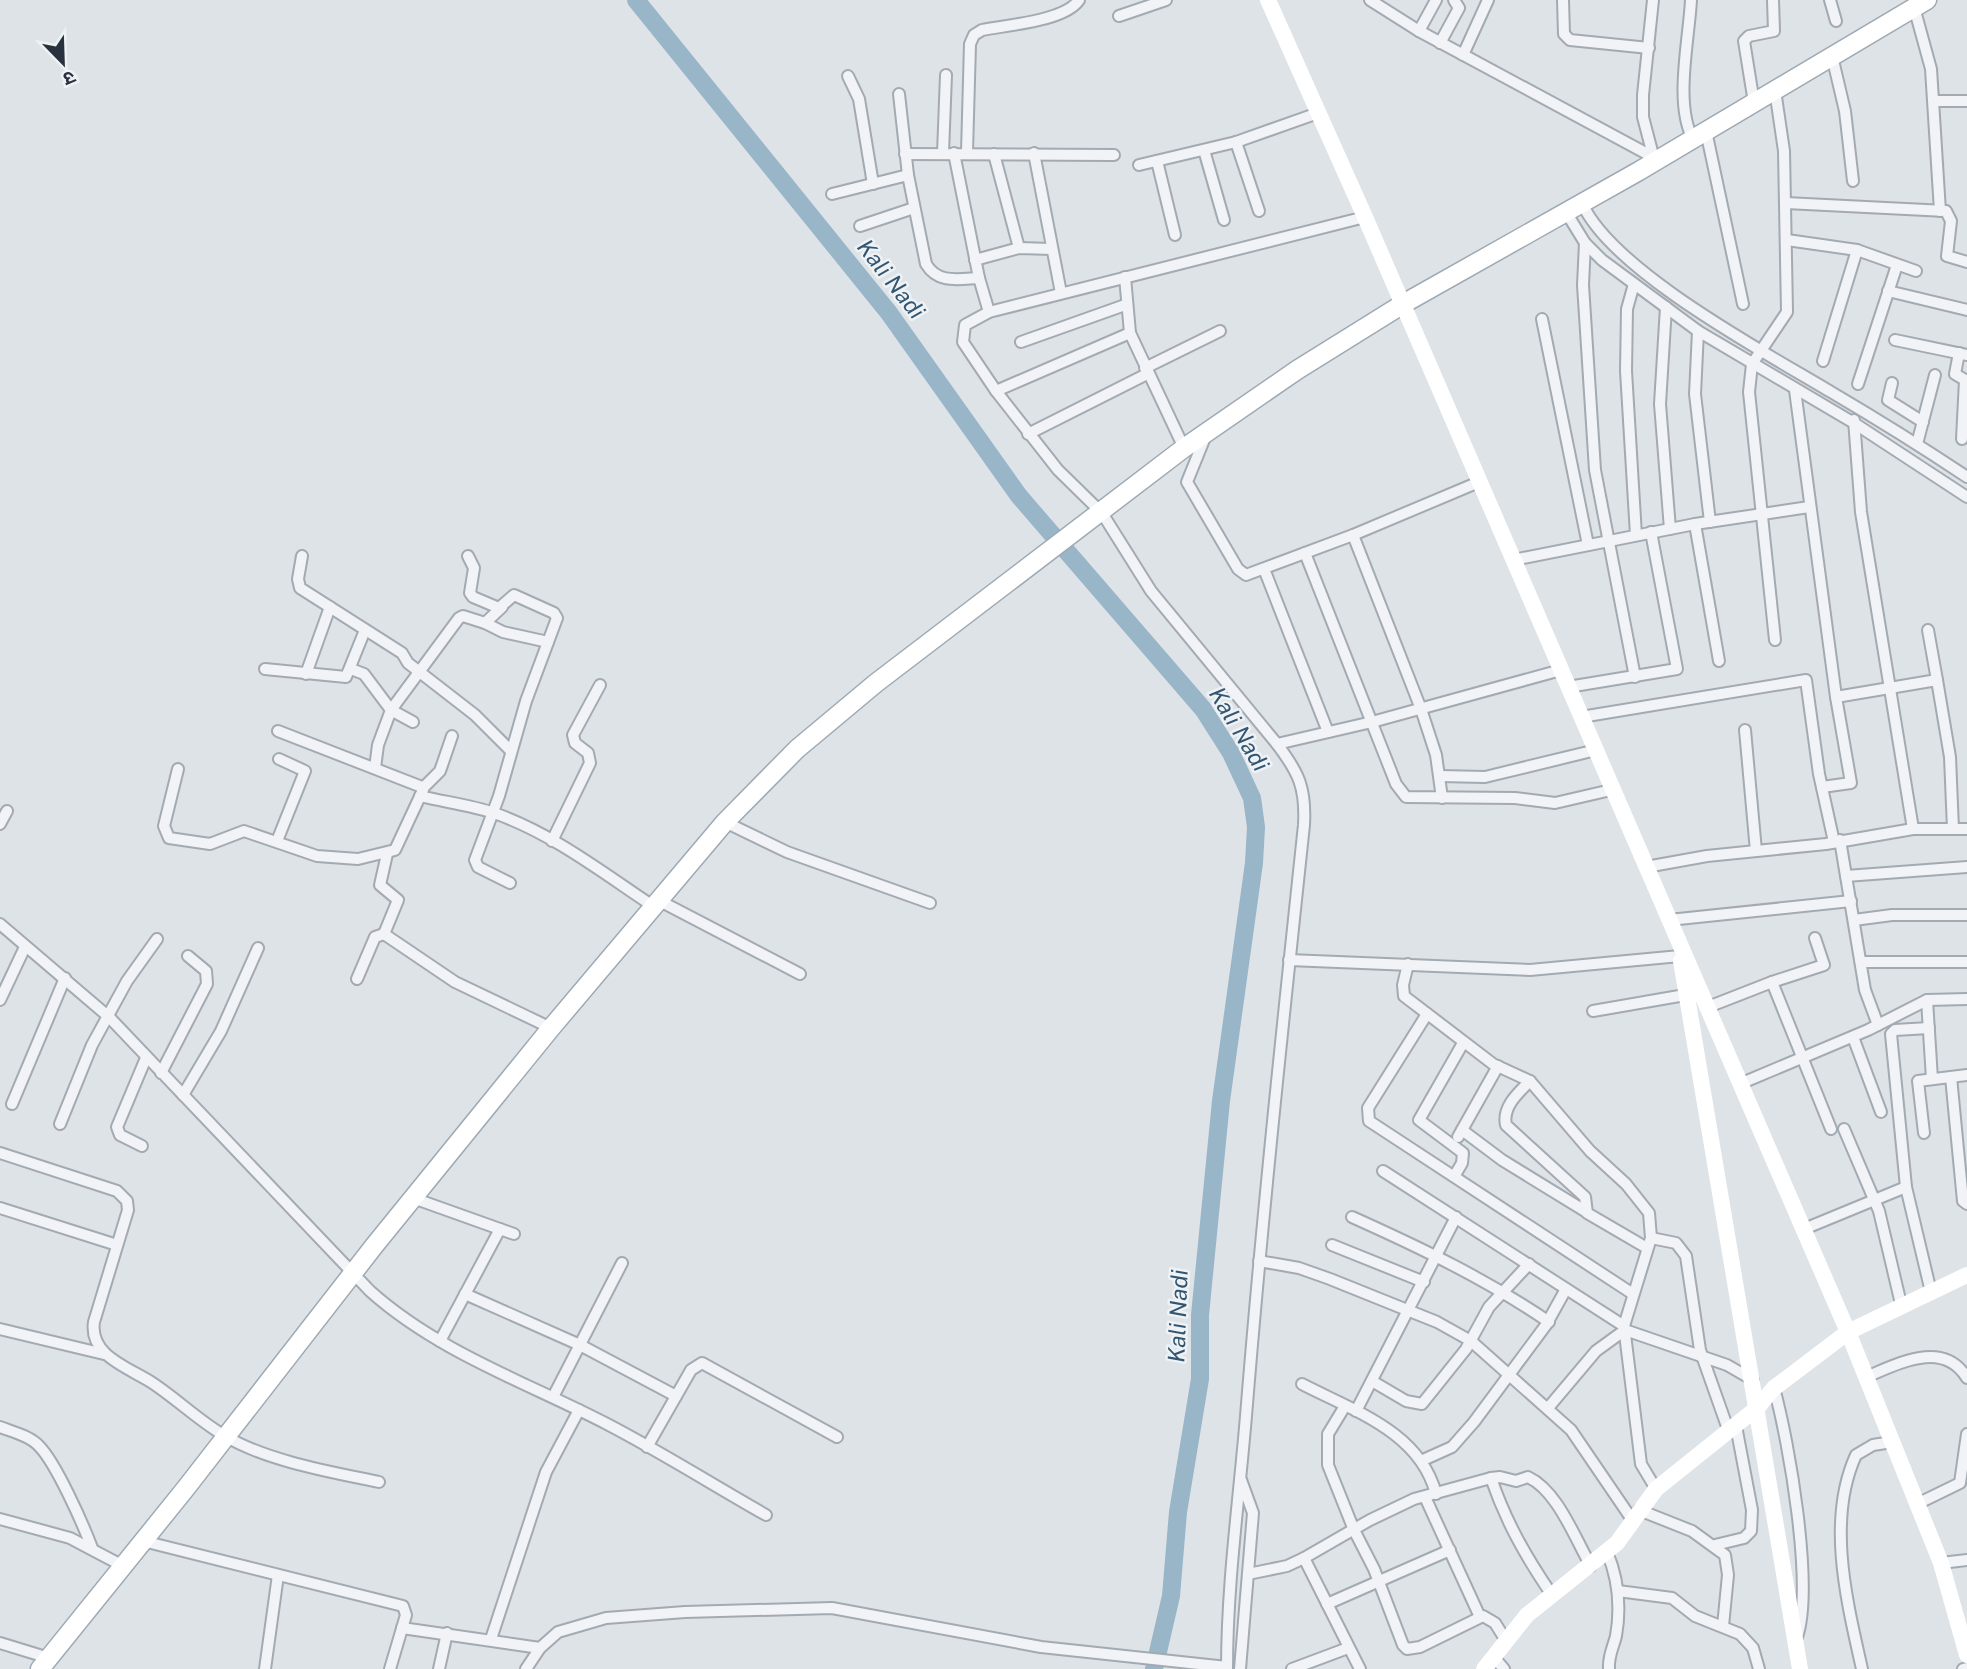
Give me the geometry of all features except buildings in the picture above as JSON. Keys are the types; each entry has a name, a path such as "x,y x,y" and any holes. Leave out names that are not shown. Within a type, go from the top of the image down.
{"main road":[{"path":"45,1663 353,1273 551,1028 725,822 797,749 876,683 1184,449 1297,370 1403,304 1700,135 1921,3"}],"street":[{"path":"967,152 970,44 974,35 982,30 1058,15 1071,10 1079,0"},
{"path":"1119,16 1166,0"},
{"path":"1268,0 1403,304 1611,790 1647,867 1679,948 1742,1083 1848,1332 1919,1503 1941,1563 1967,1656"},
{"path":"1370,0 1440,43 1654,159"},
{"path":"1419,31 1436,0"},
{"path":"1440,43 1459,8 1454,0"},
{"path":"1463,55 1488,0"},
{"path":"1563,0 1564,34 1570,40 1649,48"},
{"path":"1654,0 1643,117 1654,159"},
{"path":"1691,0 1683,105 1686,127 1700,135 1743,304"},
{"path":"1754,103 1744,41 1749,36 1774,31 1773,0"},
{"path":"1830,0 1836,21"},
{"path":"1921,3 1934,101 1940,211"},
{"path":"1832,56 1845,111 1853,181"},
{"path":"946,75 948,153 989,312"},
{"path":"848,76 859,99 873,184"},
{"path":"1775,90 1783,128 1787,312 1752,364 1750,408 1775,640"},
{"path":"899,94 905,154 922,252 931,273 981,288"},
{"path":"1934,101 1967,101"},
{"path":"1139,164 1236,142 1318,113"},
{"path":"1236,142 1259,211"},
{"path":"1204,150 1224,220"},
{"path":"905,154 967,152 1114,155"},
{"path":"1034,153 1061,293"},
{"path":"994,154 1019,248"},
{"path":"1157,160 1175,235"},
{"path":"832,194 908,174"},
{"path":"1582,203 1598,232 1613,247 1707,317 1967,477"},
{"path":"1786,203 1947,211 1950,216 1947,257 1967,262"},
{"path":"860,226 914,208"},
{"path":"1566,212 1585,243 1634,284 1698,331 1854,423 1967,496"},
{"path":"526,1669 540,1648 568,1628 606,1618 664,1613 832,1608 1041,1647 1227,1668 1229,1576 1241,1480 1259,1261 1305,800 1293,765 1151,591 1096,517 1028,434 969,352 962,333 965,326 989,312 1247,249 1365,217"},
{"path":"1787,240 1857,250 1916,271"},
{"path":"1585,243 1583,285 1591,431 1635,677"},
{"path":"975,260 1019,248 1052,248"},
{"path":"1823,362 1857,250"},
{"path":"1858,384 1897,265"},
{"path":"1125,277 1125,305 1130,333 1184,449"},
{"path":"1634,284 1627,309 1626,371 1636,535"},
{"path":"1888,291 1967,310"},
{"path":"1021,342 1125,305"},
{"path":"1666,307 1660,404 1670,529"},
{"path":"1542,319 1588,545"},
{"path":"1028,434 1220,331"},
{"path":"1698,331 1695,394 1710,522"},
{"path":"996,391 1130,333"},
{"path":"1895,340 1963,354 1955,374 1965,380 1962,439"},
{"path":"1917,444 1936,375"},
{"path":"1892,383 1888,400 1922,427"},
{"path":"1795,390 1809,508 1851,783 1822,787"},
{"path":"1857,407 1854,423 1861,512 1913,829"},
{"path":"1207,432 1188,475 1190,491 1242,573 1264,569 1353,535 1479,481"},
{"path":"1513,560 1695,524 1809,508"},
{"path":"1695,524 1718,661"},
{"path":"1568,687 1673,671 1678,666 1651,532"},
{"path":"1353,535 1421,709 1440,776 1442,798"},
{"path":"1305,553 1400,792 1412,798 1515,798 1555,803 1611,790"},
{"path":"302,556 298,579 300,588 402,653 420,672 475,715 510,750"},
{"path":"468,556 474,568 471,596 502,607"},
{"path":"1264,569 1328,732"},
{"path":"485,623 514,595 554,613 557,618 510,750 494,812 475,863 510,883"},
{"path":"306,674 330,607"},
{"path":"375,768 378,745 391,710 461,616 514,635 548,642"},
{"path":"265,669 341,678 351,669 365,630"},
{"path":"1928,630 1950,757 1953,829"},
{"path":"351,669 364,674 391,710 413,722"},
{"path":"1277,744 1372,722 1561,670"},
{"path":"1581,717 1805,680 1822,787 1846,876 1865,990 1878,1026"},
{"path":"1836,697 1937,680"},
{"path":"552,841 590,764 589,753 575,743 573,735 600,685"},
{"path":"1745,730 1756,850"},
{"path":"278,731 375,768 422,792 494,812 552,841 656,903 800,974"},
{"path":"178,769 164,826 169,838 199,845 210,844 244,831 317,856 358,859 387,855 399,845 422,792 440,771 452,736"},
{"path":"1440,776 1485,777 1596,750"},
{"path":"277,841 305,771 279,759"},
{"path":"0,824 6,811"},
{"path":"725,822 787,852 930,904"},
{"path":"1647,867 1913,829 1967,829"},
{"path":"358,979 375,937 384,934 398,900 380,885 387,855"},
{"path":"1846,876 1967,867"},
{"path":"1669,920 1851,901"},
{"path":"1854,920 1892,915 1967,915"},
{"path":"0,924 109,1017 353,1273 394,1311 440,1341 579,1410 766,1515"},
{"path":"384,934 474,993 551,1028"},
{"path":"1708,1007 1824,965 1815,938"},
{"path":"60,1124 92,1045 127,981 157,939"},
{"path":"0,1000 25,947"},
{"path":"183,1095 220,1031 258,948"},
{"path":"1289,960 1530,970 1679,948"},
{"path":"1679,948 1800,1669"},
{"path":"160,1073 207,984 206,971 188,956"},
{"path":"1861,962 1967,962"},
{"path":"1408,964 1403,992 1464,1043 1498,1066 1530,1081 1574,1134 1641,1202 1652,1221 1649,1243 1625,1328 1641,1464 1656,1489"},
{"path":"12,1104 65,978"},
{"path":"1772,982 1831,1129"},
{"path":"1593,1011 1685,995"},
{"path":"1742,1083 1878,1026 1927,1000 1967,999"},
{"path":"1927,1000 1932,1079"},
{"path":"1427,1014 1368,1108 1367,1117 1633,1294"},
{"path":"1929,1028 1895,1030 1891,1034 1906,1187 1931,1292"},
{"path":"1853,1037 1881,1112"},
{"path":"1455,1175 1464,1157 1454,1146 1419,1120 1464,1043"},
{"path":"142,1146 120,1135 117,1127 146,1058"},
{"path":"1454,1146 1498,1066"},
{"path":"1924,1133 1917,1083 1967,1075"},
{"path":"1951,1077 1963,1201 1967,1204"},
{"path":"1530,1081 1509,1106 1505,1114 1506,1125 1585,1197 1585,1211"},
{"path":"1844,1129 1876,1200 1902,1304"},
{"path":"1462,1130 1502,1160 1585,1211 1649,1243 1676,1243 1686,1256 1703,1358 1733,1429 1752,1510 1751,1531 1744,1538 1714,1545"},
{"path":"0,1153 123,1195 128,1210 92,1334 104,1353"},
{"path":"1383,1171 1625,1328 1727,1365 1753,1380"},
{"path":"1804,1229 1906,1187"},
{"path":"413,1198 514,1234"},
{"path":"0,1208 117,1245"},
{"path":"1352,1217 1437,1255 1504,1292 1549,1322"},
{"path":"1457,1217 1372,1381 1328,1434 1326,1455 1331,1478 1407,1649 1420,1647 1480,1617 1490,1617 1505,1639"},
{"path":"440,1341 500,1229"},
{"path":"1332,1245 1424,1282"},
{"path":"1259,1261 1299,1268 1446,1326 1471,1341 1548,1408 1581,1443 1636,1516 1692,1531 1714,1545 1728,1563 1723,1626"},
{"path":"553,1397 622,1262"},
{"path":"1372,1381 1419,1406 1429,1398 1471,1341 1489,1307 1529,1264"},
{"path":"1504,1669 1488,1662 1527,1615 1607,1552 1656,1489 1733,1429 1757,1408 1774,1388 1848,1332 1967,1275"},
{"path":"1423,1460 1445,1451 1457,1441 1549,1322 1566,1289"},
{"path":"466,1294 580,1345 676,1395"},
{"path":"1548,1408 1596,1351 1625,1328"},
{"path":"0,1329 104,1353 156,1386 226,1437 277,1457 379,1482"},
{"path":"1866,1377 1914,1357 1926,1356 1954,1363 1967,1378"},
{"path":"647,1447 691,1370 702,1363 837,1437"},
{"path":"1302,1384 1401,1438 1423,1460 1430,1495 1450,1550 1480,1617"},
{"path":"1774,1388 1783,1419 1798,1527 1802,1620 1796,1642"},
{"path":"491,1639 546,1472 579,1410"},
{"path":"0,1427 32,1440 43,1450 76,1509 92,1548"},
{"path":"1919,1503 1960,1483 1967,1434"},
{"path":"1862,1669 1842,1555 1844,1497 1856,1455 1873,1445 1892,1441"},
{"path":"1248,1574 1287,1566 1387,1511 1430,1495 1491,1478 1533,1479 1550,1497 1591,1566"},
{"path":"1491,1478 1520,1549 1552,1595"},
{"path":"1240,1669 1253,1513 1241,1480"},
{"path":"0,1519 47,1530 92,1548 123,1566"},
{"path":"143,1541 402,1605 406,1612 390,1669"},
{"path":"1327,1604 1450,1550"},
{"path":"1607,1552 1618,1591 1617,1626 1609,1656 1609,1669"},
{"path":"1304,1558 1360,1669"},
{"path":"1941,1563 1967,1560"},
{"path":"265,1669 278,1575"},
{"path":"1618,1591 1672,1598 1695,1616 1723,1626 1746,1639 1757,1656 1759,1669"},
{"path":"402,1628 540,1648"},
{"path":"439,1669 447,1633"},
{"path":"0,1643 45,1663"},
{"path":"1292,1669 1348,1648"}],"waterway":[{"name":"Kali Nadi","path":"636,0 889,313 1019,496 1203,709 1231,753 1252,798 1256,827 1254,863 1221,1101 1200,1315 1200,1379 1178,1512 1171,1596 1154,1669"}]}
